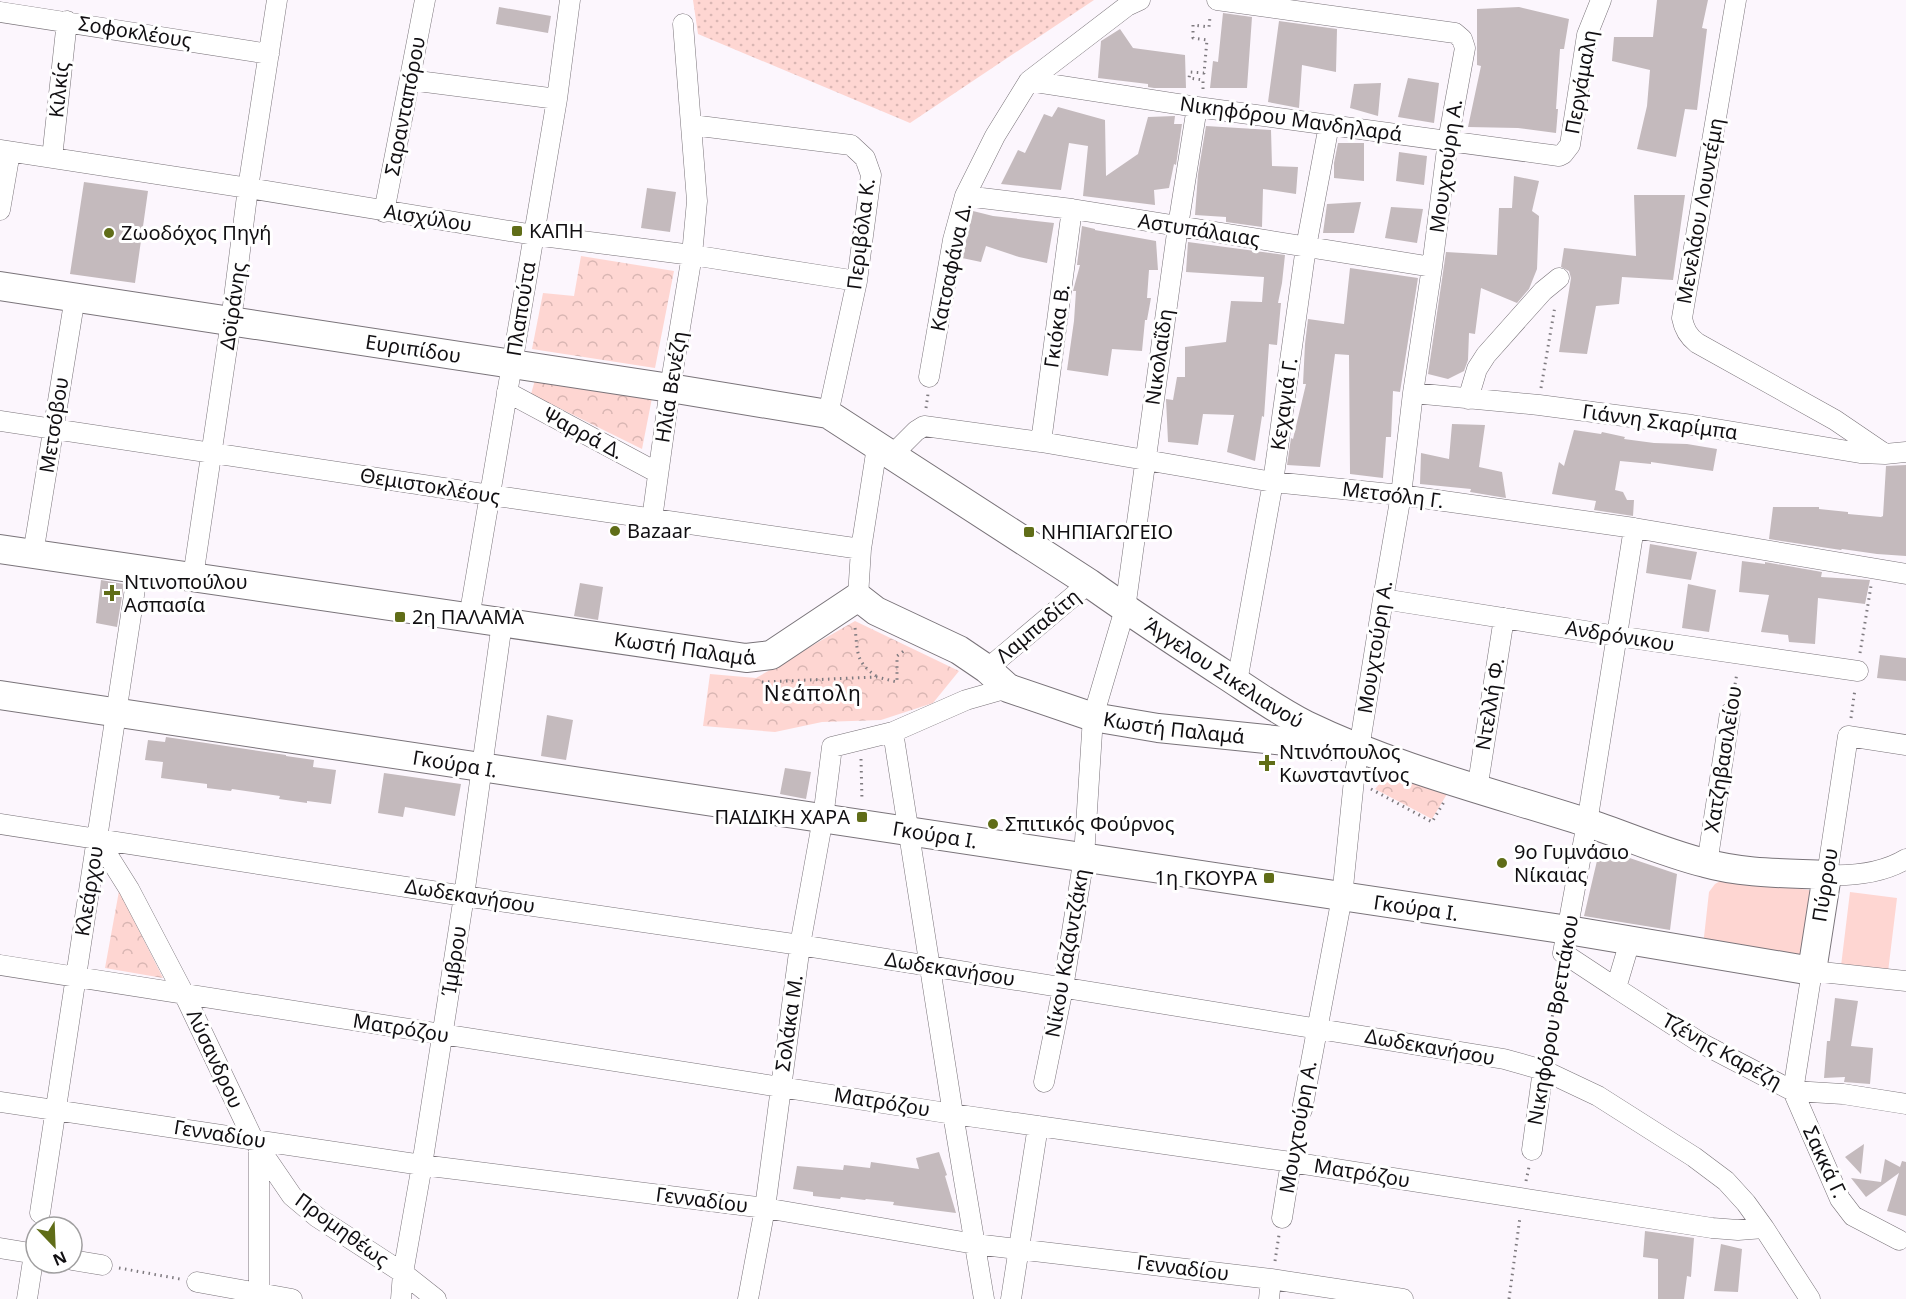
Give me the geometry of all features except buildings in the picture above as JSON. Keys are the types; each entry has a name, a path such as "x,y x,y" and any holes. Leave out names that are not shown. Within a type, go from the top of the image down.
{"street":[{"name":"Δοϊράνης","path":"193,577 277,0"},
{"name":"Σαρανταπόρου","path":"384,212 425,0"},
{"name":"Πλαπούτα","path":"469,618 557,99 570,0"},
{"name":"Κατσαφάνα Δ.","path":"929,377 953,240 965,196 995,136 1029,81 1127,6 1140,0"},
{"name":"Περγάμαλη","path":"1553,156 1563,154 1570,145 1587,35 1601,0"},
{"name":"Μενελάου Λουντέμη","path":"1736,0 1682,318 1683,325 1690,338 1697,343 1834,420 1886,454"},
{"name":"Μουχτούρη Α.","path":"1214,4 1455,33 1462,39 1465,48 1448,141 1401,495 1354,780 1342,897 1302,1110"},
{"name":"Σοφοκλέους","path":"0,12 269,54"},
{"name":"Κιλκίς","path":"52,158 67,21"},
{"name":"Ηλία Βενέζη","path":"652,519 670,388 692,255 697,201 683,24"},
{"path":"410,80 557,99"},
{"name":"Νικηφόρου Μανδηλαρά","path":"1029,81 1553,156"},
{"name":"Νικολαΐδη","path":"1125,609 1178,226 1192,106"},
{"name":"Περιβόλα Κ.","path":"692,125 851,145 865,158 871,175 857,281 828,414"},
{"name":"Κεχαγιά Γ.","path":"1237,682 1273,482 1306,247 1329,125"},
{"path":"0,210 5,151"},
{"name":"Αισχύλου","path":"5,151 534,235 692,255 857,281"},
{"name":"Αστυπάλαιας","path":"965,196 1072,209 1432,267"},
{"name":"Γκιόκα Β.","path":"1041,442 1072,209"},
{"path":"1468,399 1477,369 1485,355 1543,291 1559,278"},
{"name":"Ευριπίδου","path":"0,286 828,414"},
{"name":"Μετσόβου","path":"33,554 75,297"},
{"name":"Ψαρρά Δ.","path":"507,392 658,473"},
{"name":"Γιάννη Σκαρίμπα","path":"1413,393 1539,405 1692,425 1860,453 1906,452"},
{"name":"Άγγελου Σικελιανού","path":"828,414 1296,720 1359,749 1707,864 1729,868 1842,876 1894,866 1906,859"},
{"name":"Θεμιστοκλέους","path":"0,421 861,549"},
{"path":"858,597 861,549 884,452 924,426"},
{"name":"Μετσόλη Γ.","path":"924,426 1041,442 1273,482 1401,495 1634,528 1906,574"},
{"name":"Νικηφόρου Βρεττάκου","path":"1566,942 1634,528"},
{"name":"Κωστή Παλαμά","path":"0,549 746,658 771,655 858,597 876,611 958,650 987,669 1008,688 1093,717 1158,728 1359,749"},
{"name":"Κλεάρχου","path":"40,1213 138,569"},
{"name":"Λαμπαδίτη","path":"987,669 1089,583"},
{"name":"Ανδρόνικου","path":"1383,599 1858,671"},
{"name":"Νίκου Καζαντζάκη","path":"1044,1082 1063,988 1084,857 1093,717 1125,609"},
{"name":"Ντελλή Φ.","path":"1467,786 1504,618"},
{"name":"Ίμβρου","path":"401,1299 403,1273 464,896 502,623"},
{"path":"984,1299 893,732 966,700 1008,688"},
{"name":"Γκούρα Ι.","path":"0,695 1342,897 1566,942 1629,941 1812,971 1906,981"},
{"name":"Χατζηβασιλείου","path":"1707,864 1730,713"},
{"name":"Σολάκα Μ.","path":"748,1299 765,1208 800,945 823,818 832,747 893,732"},
{"name":"Πύρρου","path":"1793,1091 1848,736 1906,745"},
{"name":"Δωδεκανήσου","path":"0,824 929,965 1503,1059 1542,1070 1598,1096 1694,1157 1726,1181 1764,1228 1810,1299"},
{"name":"Λύσανδρου","path":"97,838 129,889 184,993 256,1145 259,1297"},
{"path":"1616,987 1629,941"},
{"name":"Τζένης Καρέζη","path":"1566,942 1616,987 1701,1043 1793,1091 1843,1094 1906,1104"},
{"name":"Ματρόζου","path":"0,965 953,1114 1292,1162 1713,1228 1738,1230 1764,1228"},
{"name":"Νικηφόρου Βρεττάκου","path":"1532,1150 1542,1070"},
{"name":"Σακκά Γ.","path":"1793,1091 1840,1199 1853,1216 1899,1240"},
{"name":"Γενναδίου","path":"0,1102 256,1145 765,1208 975,1244 1271,1279 1403,1299"},
{"path":"1011,1299 1038,1126"},
{"name":"Προμηθέως","path":"256,1145 292,1196 301,1205 403,1273 436,1299"},
{"name":"Μουχτούρη Α.","path":"1282,1218 1292,1162"},
{"path":"0,1248 24,1252"},
{"path":"84,1262 102,1266"},
{"path":"27,1299 31,1275"},
{"path":"1269,1299 1271,1279"},
{"path":"197,1282 259,1297 292,1299"}],"path":[{"path":"1192,106 1189,89 1203,91 1203,80 1189,78 1190,72 1204,73 1207,40 1192,38 1193,25 1209,27 1214,4"},
{"path":"1543,368 1552,323"},
{"path":"924,426 929,377"},
{"path":"850,630 855,628 861,630"},
{"path":"855,628 859,660 878,678"},
{"path":"771,677 762,682 878,678 897,682 897,656 905,650 915,654"},
{"name":"Χατζηβασιλείου","path":"1730,713 1740,654"},
{"path":"861,756 862,809"},
{"path":"1354,780 1432,822 1467,786"},
{"name":"Νικηφόρου Βρεττάκου","path":"1542,1070 1566,942"},
{"name":"Μουχτούρη Α.","path":"1292,1162 1302,1110"},
{"name":"Νικηφόρου Βρεττάκου","path":"1509,1299 1532,1150"},
{"name":"Μουχτούρη Α.","path":"1271,1279 1282,1218"},
{"path":"102,1266 197,1282"}],"green space":[{"path":"693,0 1094,0 910,123 698,34"},
{"path":"581,256 674,271 655,368 532,349 543,293 574,296"},
{"path":"535,380 652,398 642,449 531,394"},
{"path":"855,621 959,671 933,703 881,720 822,722 775,732 703,726 710,674 756,678"},
{"path":"1388,774 1447,794 1432,819 1375,789"},
{"path":"1724,879 1825,892 1809,962 1703,946 1709,892 1715,884"},
{"path":"119,891 159,970 163,978 105,968"},
{"path":"1850,892 1897,898 1888,972 1841,966"}],"place":[{"name":"ΚΑΠΗ","path":"517,231"},
{"name":"Ζωοδόχος Πηγή","path":"109,233"},
{"name":"Bazaar","path":"615,531"},
{"name":"ΝΗΠΙΑΓΩΓΕΙΟ","path":"1029,532"},
{"name":"Ντινοπούλου Ασπασία","path":"112,593"},
{"name":"2η ΠΑΛΑΜΑ","path":"400,617"},
{"name":"Ντινόπουλος Κωνσταντίνος","path":"1267,763"},
{"name":"ΠΑΙΔΙΚΗ ΧΑΡΑ","path":"862,817"},
{"name":"Σπιτικός Φούρνος","path":"993,824"},
{"name":"9ο Γυμνάσιο Νίκαιας","path":"1502,863"},
{"name":"1η ΓΚΟΥΡΑ","path":"1269,878"}],"district":[{"name":"Νεάπολη","path":"813,694"}]}
